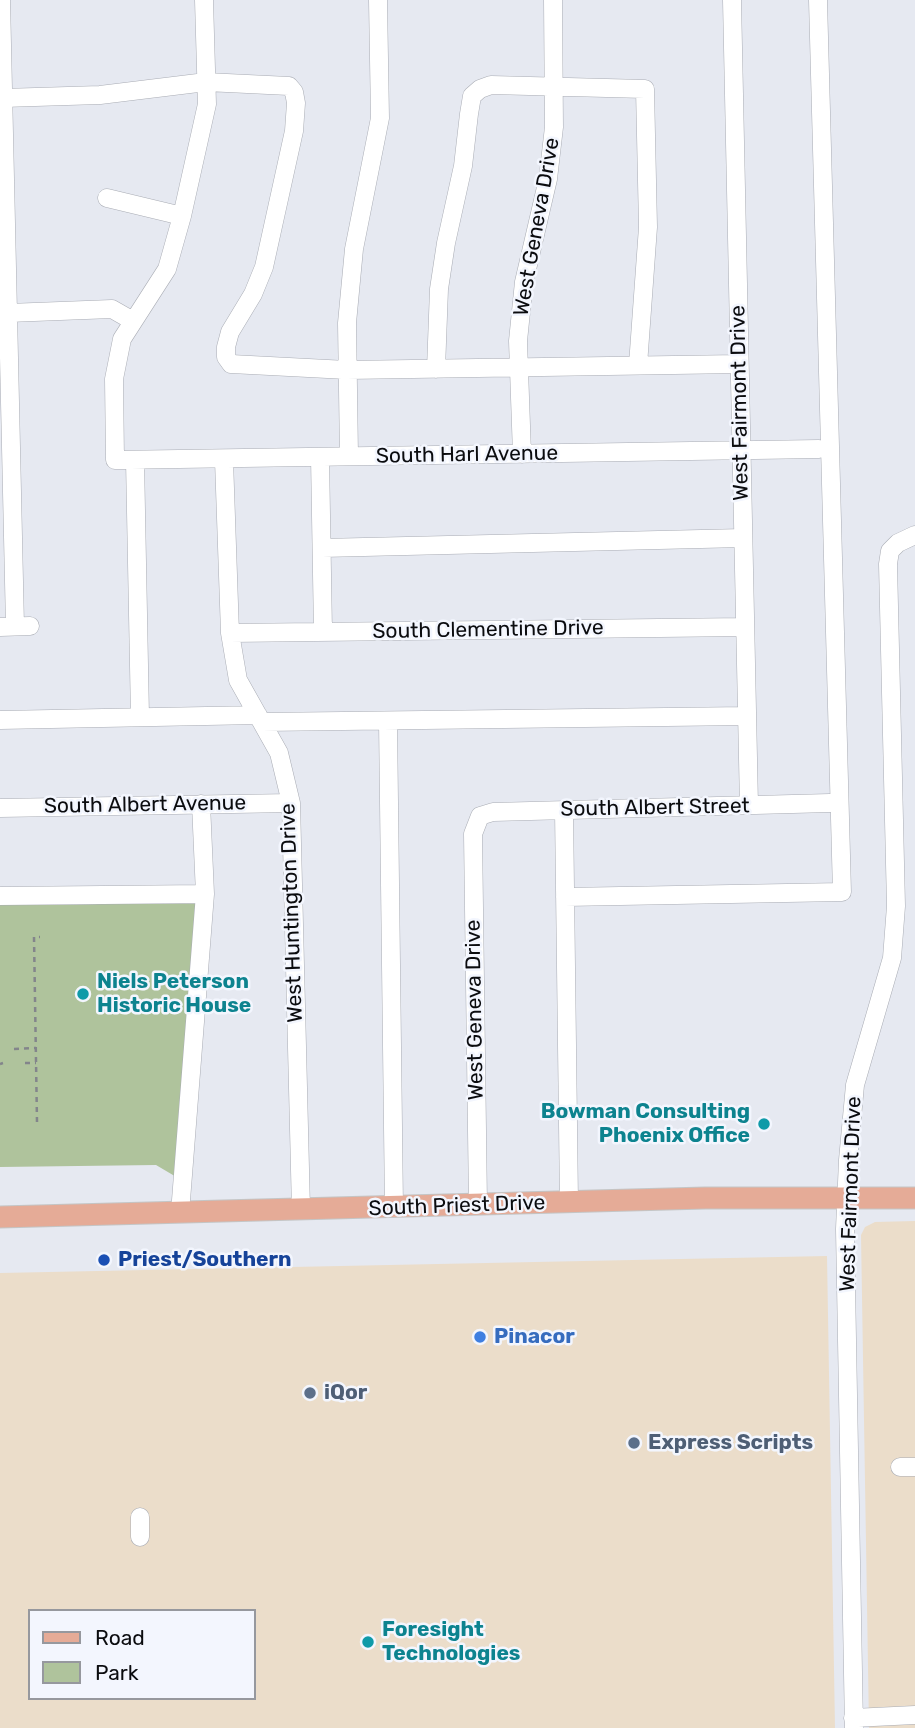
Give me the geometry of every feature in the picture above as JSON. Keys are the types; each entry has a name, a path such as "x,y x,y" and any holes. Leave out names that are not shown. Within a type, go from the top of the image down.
{"main road":[{"name":"South Priest Drive","path":"0,1217 569,1202 915,1198"}],"street":[{"path":"1,0 15,626"},
{"path":"8,313 112,309 133,321 167,269 207,104 204,0"},
{"path":"349,456 346,323 354,249 380,118 378,0"},
{"name":"West Geneva Drive","path":"522,454 518,341 524,282 548,179 554,127 553,0"},
{"name":"West Fairmont Drive","path":"732,0 749,805"},
{"path":"565,897 842,892 818,0"},
{"path":"3,98 100,95 206,82 289,86 294,92 296,103 294,131 264,267 253,294 230,332 226,358 231,364 246,367 290,366 347,370 739,364"},
{"path":"436,369 439,289 446,243 464,166 472,96 491,85 645,89 648,227 638,365"},
{"path":"107,198 182,216"},
{"name":"South Harl Avenue","path":"133,321 122,339 114,379 115,460 819,449"},
{"path":"320,457 323,632"},
{"path":"135,460 140,717"},
{"name":"West Huntington Drive","path":"224,460 230,633 238,680 279,753 291,803 301,1210"},
{"name":"West Fairmont Drive","path":"854,1723 846,1197 853,1094 892,958 896,906 887,579 890,551 898,542 915,535"},
{"path":"322,548 743,538"},
{"name":"South Clementine Drive","path":"230,633 745,626"},
{"path":"0,720 140,717 388,720 747,716"},
{"path":"388,720 394,1208"},
{"name":"South Albert Avenue","path":"0,808 291,803"},
{"name":"South Albert Street","path":"480,816 493,812 830,803"},
{"path":"180,1213 205,894 201,804"},
{"path":"564,810 569,1202"},
{"name":"West Geneva Drive","path":"478,1205 473,834 480,816"},
{"path":"0,896 205,894"},
{"path":"140,1517 140,1536"},
{"path":"854,1723 915,1715"}],"path":[{"path":"37,1122 34,937 40,937"},
{"path":"13,1049 36,1048"},
{"path":"25,1063 36,1063"}],"shaded area":[{"path":"915,1221 915,1728 869,1728 861,1235 865,1227 875,1222"},
{"path":"827,1256 835,1728 0,1728 0,1273"}],"green space":[{"path":"196,903 178,1178 156,1165 0,1167 0,905"}],"place":[{"name":"Niels Peterson Historic House","path":"83,994"},
{"name":"Bowman Consulting Phoenix Office","path":"764,1124"},
{"name":"Priest/Southern","path":"104,1260"},
{"name":"Pinacor","path":"480,1337"},
{"name":"iQor","path":"310,1393"},
{"name":"Express Scripts","path":"634,1443"},
{"name":"Foresight Technologies","path":"368,1642"}]}
